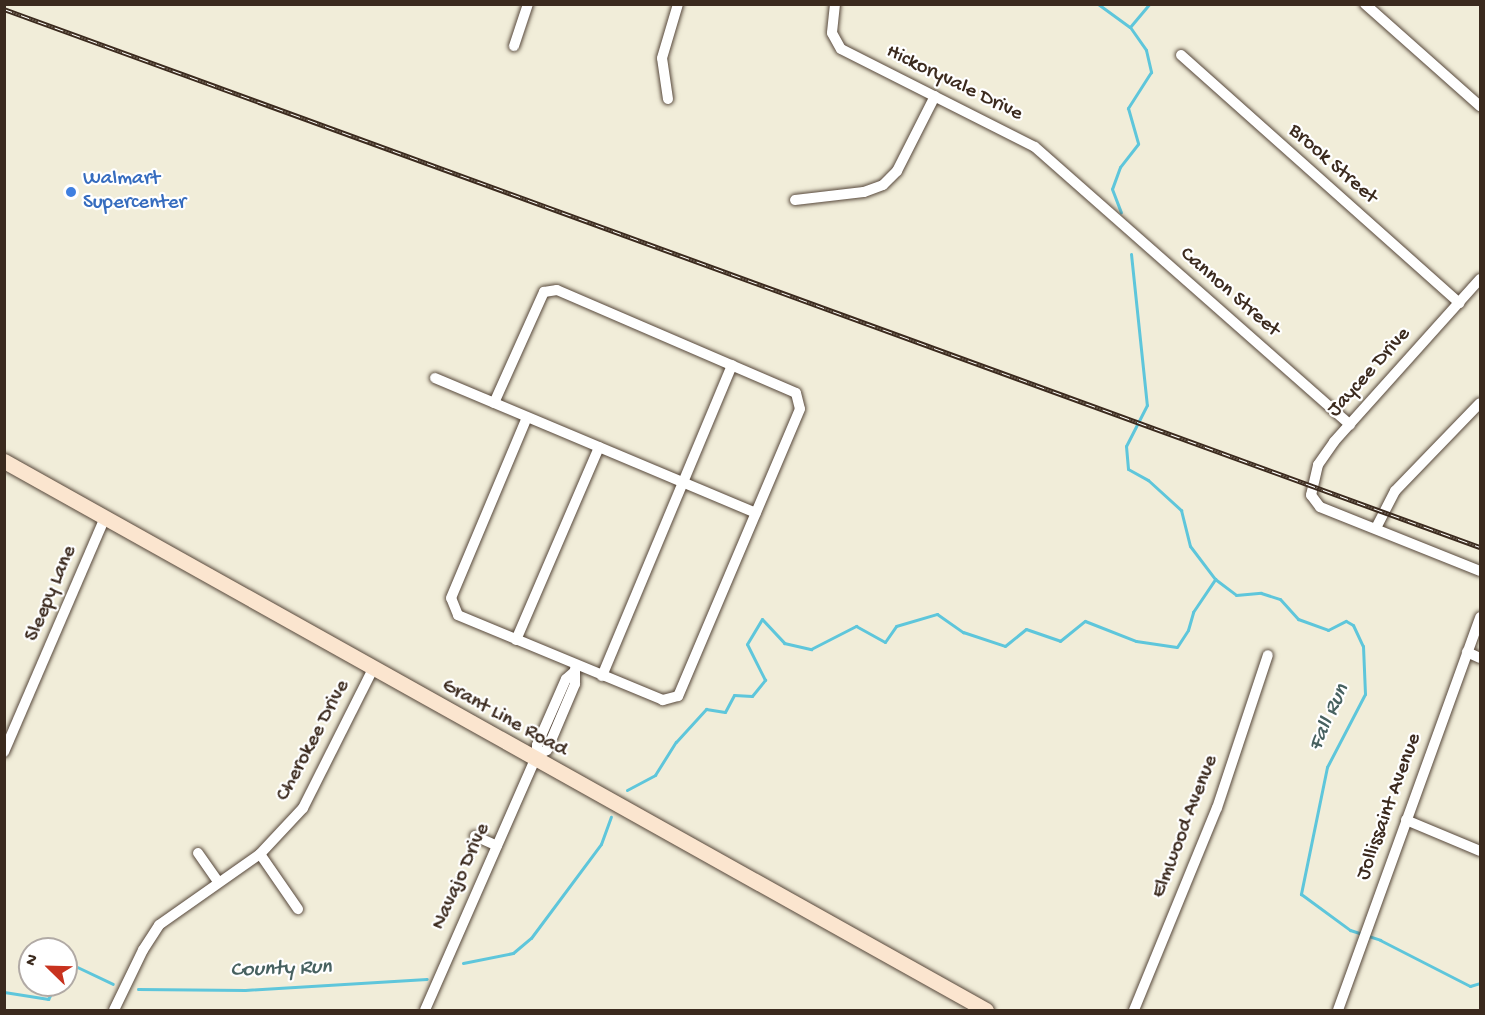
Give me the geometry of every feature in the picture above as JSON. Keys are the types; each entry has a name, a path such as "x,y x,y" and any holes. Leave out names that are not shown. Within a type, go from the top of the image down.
{"main road":[{"name":"Grant Line Road","path":"4,461 373,669 536,757 967,1006 986,1011"}],"street":[{"path":"514,46 528,4"},
{"path":"668,99 662,58 678,4"},
{"name":"Hickoryvale Drive","path":"835,4 832,33 842,49 1018,136 1083,189"},
{"path":"1365,4 1480,106"},
{"name":"Brook Street","path":"1181,55 1459,303"},
{"path":"795,200 864,192 883,185 897,171 935,96"},
{"name":"Cannon Street","path":"1083,189 1350,425"},
{"name":"Jaycee Drive","path":"1376,528 1315,504 1311,495 1318,465 1350,425 1480,279"},
{"path":"494,403 544,292 556,290 796,393 800,409 678,696 663,700 602,676 575,669 516,639 458,615 451,598 527,417"},
{"path":"602,676 732,365"},
{"path":"435,378 756,513"},
{"path":"1480,403 1395,491 1376,528 1480,571"},
{"path":"516,639 599,447"},
{"name":"Sleepy Lane","path":"4,752 105,517"},
{"name":"Jollissaint Avenue","path":"1338,1011 1480,617"},
{"path":"1467,652 1480,658"},
{"name":"Elmwood Avenue","path":"1134,1011 1217,808 1268,655"},
{"name":"Cherokee Drive","path":"114,1011 142,950 159,926 260,854 294,821 312,795 373,669"},
{"name":"Navajo Drive","path":"425,1011 536,757 537,745 566,679 575,669"},
{"path":"1406,820 1480,851"},
{"path":"475,836 497,846"},
{"path":"198,853 218,882"},
{"path":"260,854 298,909"}],"waterway":[{"name":"Fall Run","path":"1098,4 1130,27 1146,50 1151,72 1128,108 1138,144 1120,167 1112,189 1121,212"},
{"path":"1130,27 1149,4"},
{"name":"Fall Run","path":"1131,254 1147,405 1126,446 1128,469 1148,480 1181,510 1190,546 1215,579 1236,595 1261,593 1280,599 1298,619 1328,630 1346,621 1353,625 1363,646 1365,694 1327,767 1301,894 1350,930 1380,940 1470,986 1480,983"},
{"name":"County Run","path":"627,790 655,775 676,742 706,709 725,712 734,695 752,696 765,680 747,644 762,619 784,643 811,649 856,626 885,642 896,626 937,614 963,632 1005,646 1026,629 1060,641 1085,621 1136,641 1177,647 1188,630 1193,612 1215,579"},
{"name":"County Run","path":"463,963 513,953 531,938 601,844 611,817"},
{"name":"County Run","path":"78,967 113,984"},
{"name":"County Run","path":"138,989 245,990 427,979"},
{"name":"County Run","path":"4,992 18,994"},
{"name":"County Run","path":"35,997 48,999 49,997"}],"railway":[{"path":"4,9 1480,547"}],"place":[{"name":"Walmart Supercenter","path":"71,192"}]}
